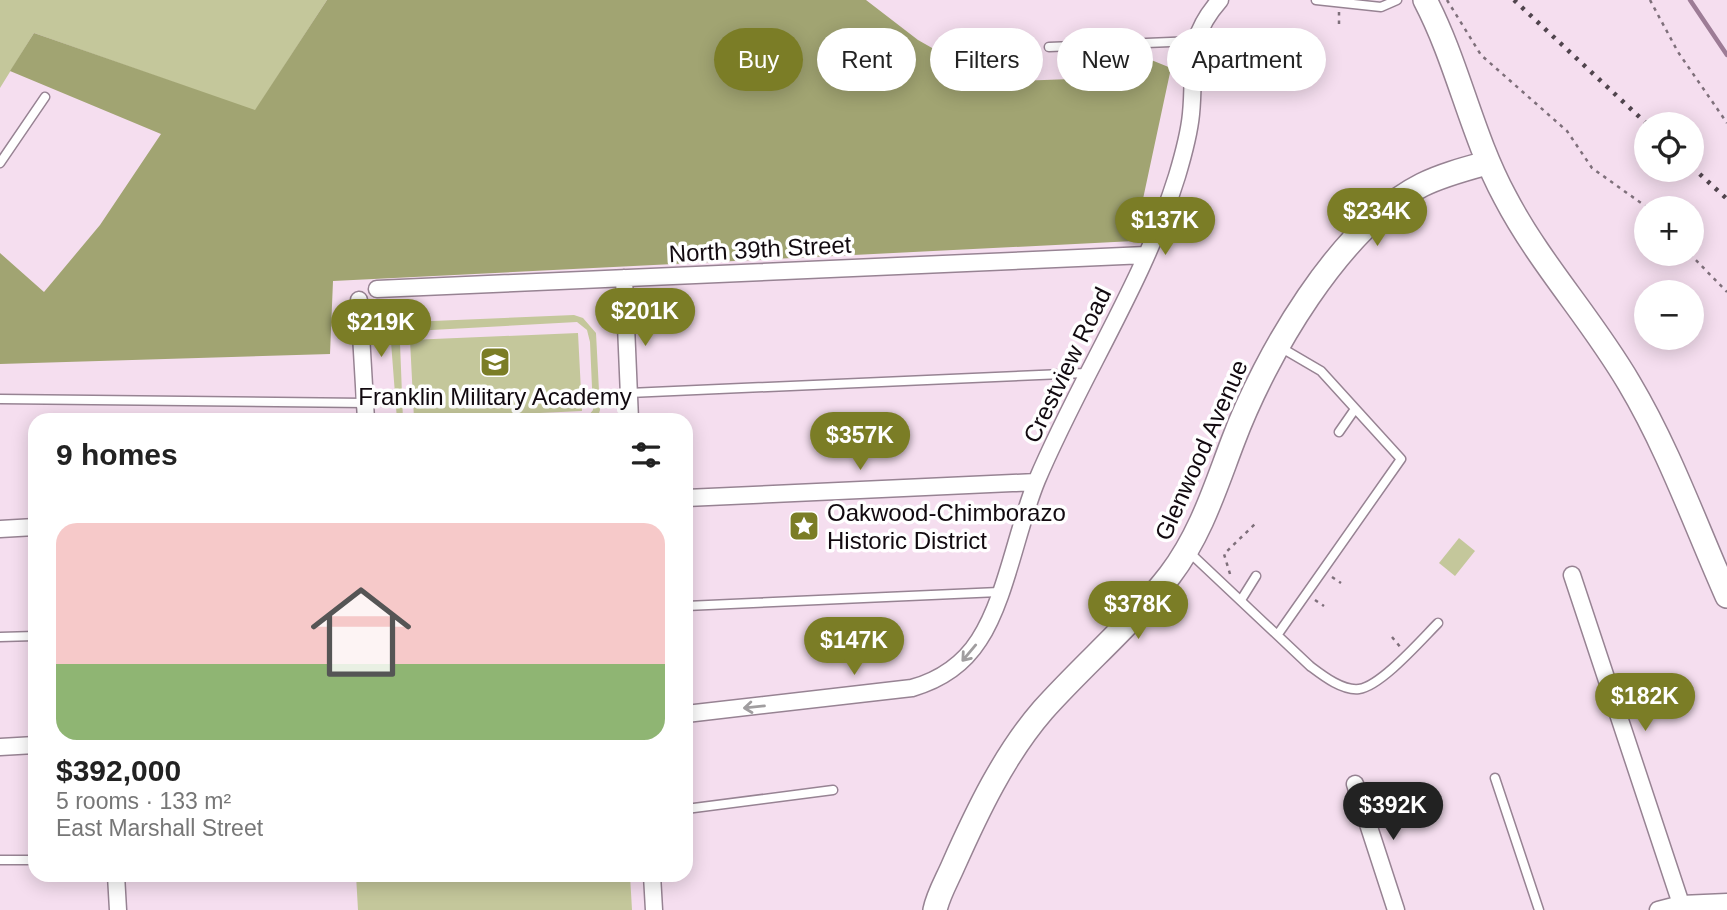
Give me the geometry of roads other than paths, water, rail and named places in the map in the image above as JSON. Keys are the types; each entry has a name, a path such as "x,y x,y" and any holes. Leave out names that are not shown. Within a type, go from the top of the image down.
{"street":[{"name":"Crestview Road","path":"1200,28 1205,17 1220,0"},
{"path":"1425,0 1444,42 1487,163 1532,246 1613,356 1648,417 1676,474 1727,596"},
{"name":"Crestview Road","path":"693,713 897,691 926,684 948,672 968,655 986,628 1036,482 1086,373 1146,255 1183,156 1191,116 1192,91"},
{"name":"Glenwood Avenue","path":"935,910 987,795 1041,713 1145,603 1187,550 1205,517 1233,440 1278,345 1317,285 1373,221 1422,185 1487,163"},
{"name":"North 39th Street","path":"377,289 1146,255"},
{"path":"624,278 630,413"},
{"path":"359,300 366,413"},
{"path":"693,498 1036,482"},
{"path":"0,529 28,527"},
{"path":"1572,575 1682,907"},
{"path":"0,747 28,746"},
{"path":"1355,784 1396,910"},
{"path":"116,882 118,910"},
{"path":"652,882 654,910"},
{"path":"1658,910 1727,902"}],"lane":[{"path":"1316,0 1381,6 1397,0"},
{"path":"1049,47 1167,42"},
{"path":"0,163 45,97"},
{"path":"1278,345 1321,371 1401,459 1278,634"},
{"path":"629,393 1086,373"},
{"path":"0,399 365,403"},
{"path":"1339,432 1355,409"},
{"path":"1187,550 1328,679 1356,690 1373,685 1438,623"},
{"path":"1241,600 1256,576"},
{"path":"693,606 999,593"},
{"path":"0,637 28,636"},
{"path":"1496,778 1539,910"},
{"path":"693,808 833,790"},
{"path":"0,860 28,860"}],"waterway":[{"path":"1690,0 1727,55"}],"railway":[{"path":"1514,0 1634,112"},
{"path":"1704,178 1727,199"}],"place":[{"name":"Franklin Military Academy","path":"495,362"},
{"name":"Oakwood-Chimborazo Historic District","path":"804,526"}]}
